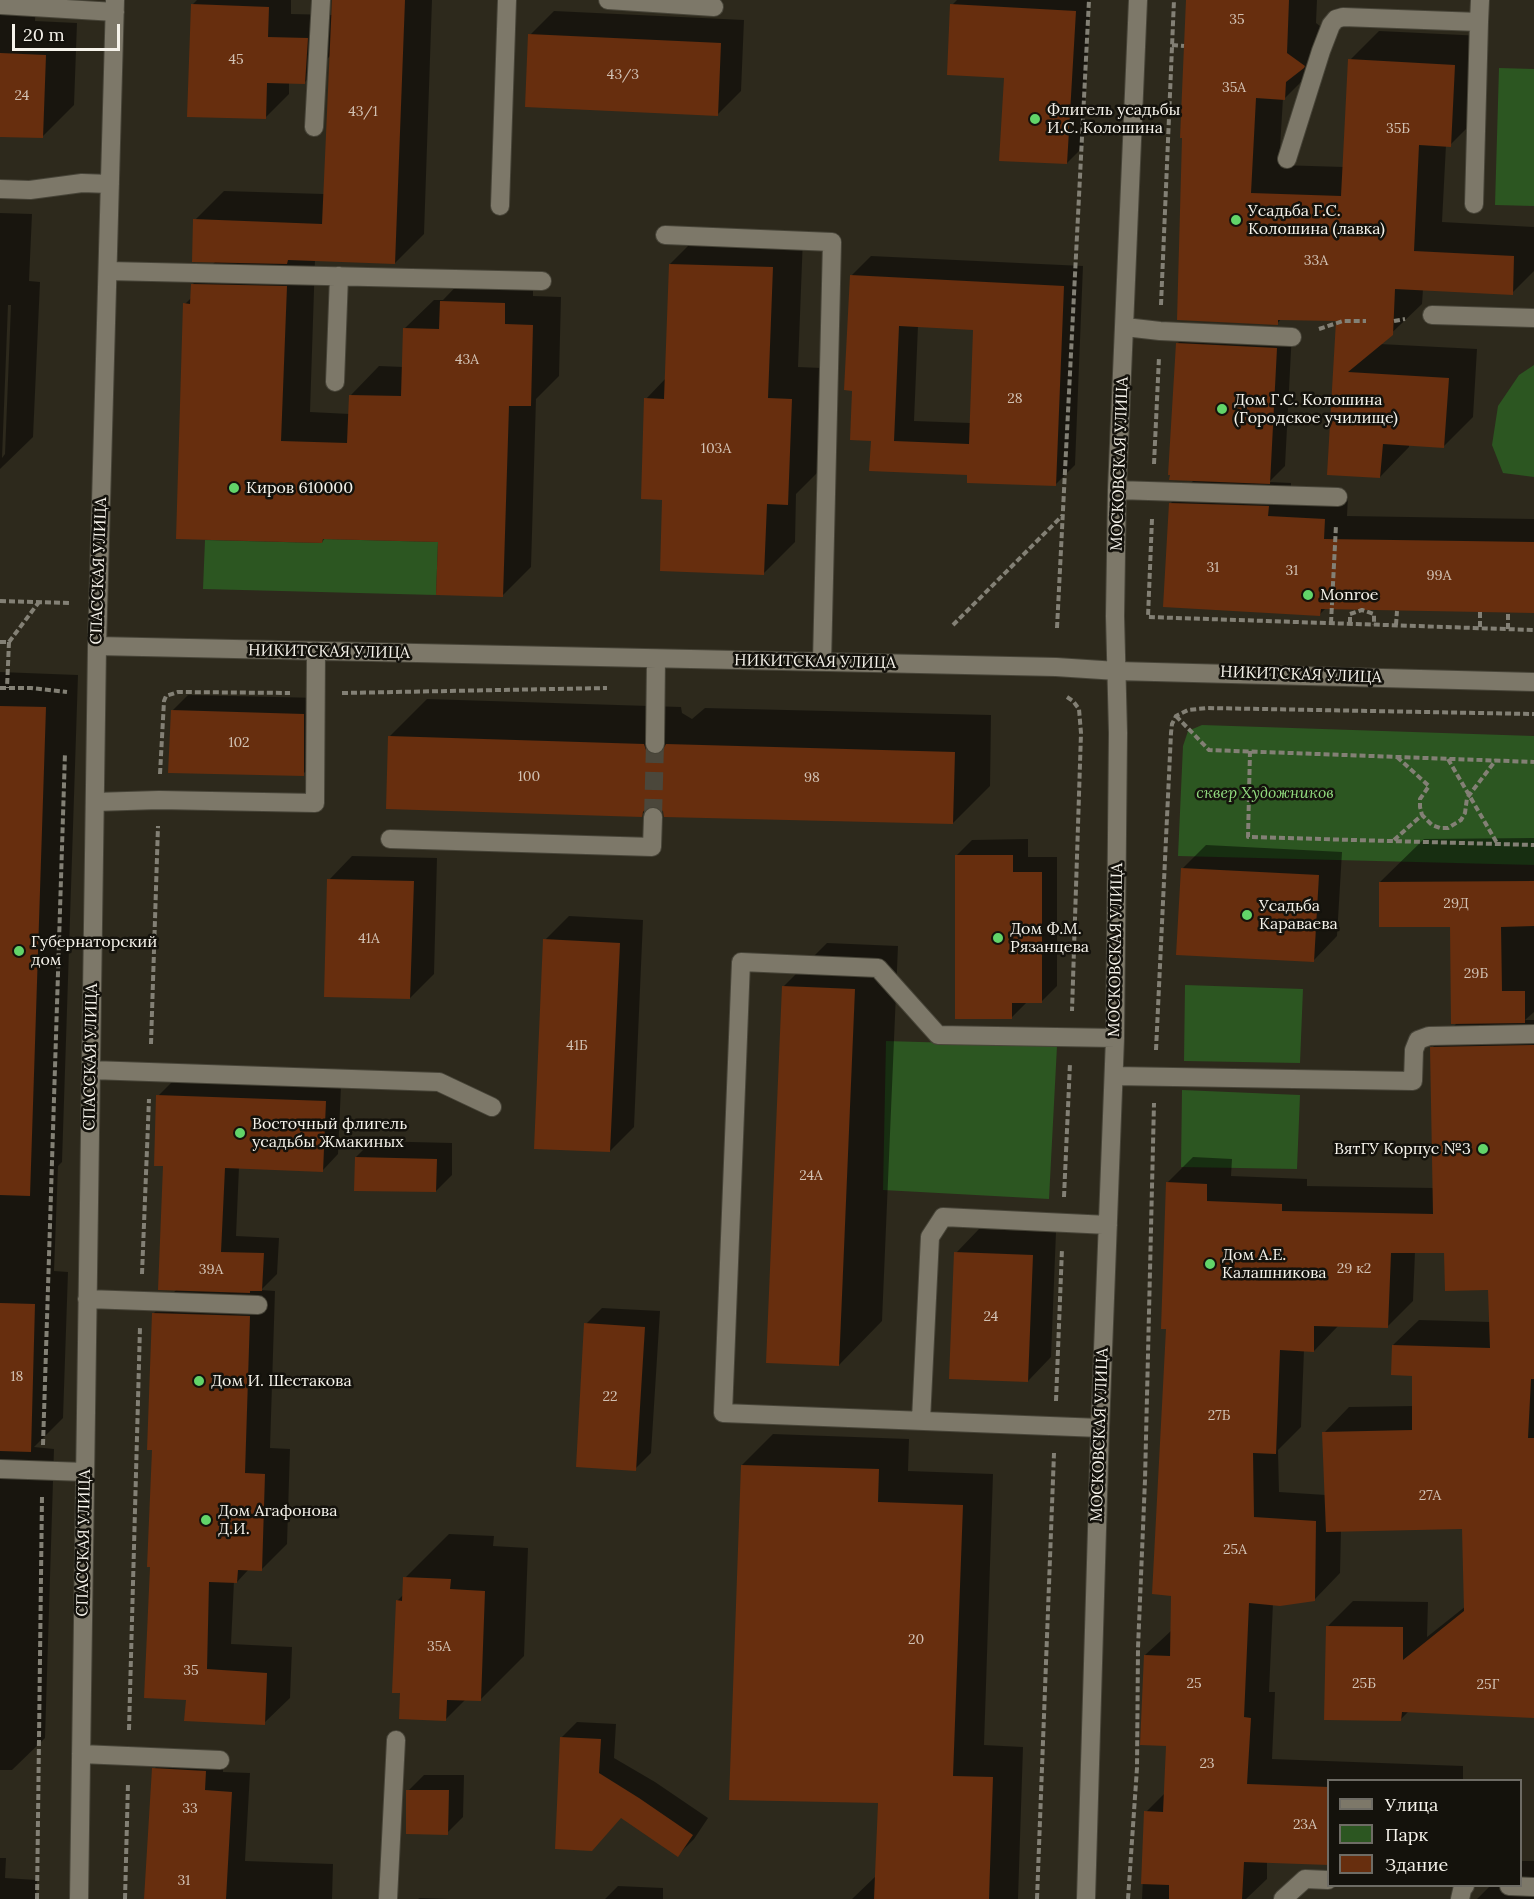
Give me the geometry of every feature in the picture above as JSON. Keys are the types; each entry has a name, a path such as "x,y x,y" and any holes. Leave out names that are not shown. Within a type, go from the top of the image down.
{"street":[{"path":"314,127 321,0"},
{"path":"500,206 507,0"},
{"path":"608,0 714,7"},
{"name":"МОСКОВСКАЯ УЛИЦА","path":"1086,1899 1100,1428 1115,1038 1118,733 1115,616 1117,490 1138,0"},
{"path":"1473,204 1480,0"},
{"path":"0,5 115,6"},
{"name":"СПАССКАЯ УЛИЦА","path":"79,1899 97,646 115,6"},
{"path":"1287,159 1321,51 1331,25 1336,19 1343,17 1479,22"},
{"path":"0,189 30,190 82,183 110,184"},
{"path":"665,235 832,242 822,662"},
{"path":"108,271 542,281"},
{"path":"335,382 339,276"},
{"path":"1432,315 1534,318"},
{"path":"1125,327 1160,331 1292,337"},
{"path":"1117,490 1338,497"},
{"name":"НИКИТСКАЯ УЛИЦА","path":"97,646 1056,667 1117,671 1534,682"},
{"path":"95,801 315,803 316,652"},
{"path":"655,744 656,659"},
{"path":"390,839 652,848 653,817"},
{"path":"1100,1428 723,1413 741,962 878,968 938,1035 1115,1038"},
{"path":"1114,1076 1413,1082 1414,1050 1418,1040 1429,1036 1534,1034"},
{"path":"91,1070 439,1082 492,1107"},
{"path":"921,1420 930,1238 943,1217 1108,1225"},
{"path":"87,1299 258,1305"},
{"path":"0,1468 85,1472"},
{"path":"388,1899 396,1740"},
{"path":"81,1754 220,1760"},
{"path":"1283,1899 1305,1880 1327,1881"}],"path":[{"path":"1057,628 1089,0"},
{"path":"1172,45 1184,46"},
{"path":"1292,337 1343,321 1366,321"},
{"path":"1331,623 1338,497"},
{"path":"953,625 1062,516"},
{"path":"0,601 69,603 69,614"},
{"path":"8,688 9,642 39,602"},
{"path":"1350,623 1350,614 1362,610 1374,614 1374,625"},
{"path":"1396,611 1396,625"},
{"path":"1480,612 1480,628"},
{"path":"1508,613 1508,629"},
{"path":"1305,622 1306,615"},
{"path":"1148,617 1534,630"},
{"path":"0,642 9,642"},
{"path":"0,688 67,692 67,681"},
{"path":"210,692 315,694 609,688"},
{"path":"1037,1899 1082,733 1079,709 1073,700 1065,695"},
{"path":"1128,1899 1137,1768 1138,1648 1155,1076 1172,724 1176,716 1188,710 1207,708 1534,714"},
{"path":"1176,716 1209,750 1534,762"},
{"path":"38,1899 43,1470 65,752"},
{"path":"1250,752 1248,837 1534,844"},
{"path":"1397,757 1429,786 1420,799 1422,814 1432,825 1448,828 1461,820 1466,813 1467,798 1497,760"},
{"path":"1448,759 1497,844"},
{"path":"1393,841 1422,814"}],"green space":[{"path":"1499,68 1534,69 1534,206 1495,205"},
{"path":"1534,365 1534,477 1503,473 1492,445 1498,406 1519,375"},
{"path":"323,539 438,542 436,595 203,589 205,540 322,543"},
{"name":"сквер Художников","path":"1202,725 1534,736 1534,865 1178,856 1183,746 1188,731"},
{"path":"1185,985 1303,989 1300,1063 1184,1061"},
{"path":"886,1041 1057,1046 1049,1199 883,1190"},
{"path":"1182,1090 1300,1095 1297,1169 1181,1167"}],"building":[{"path":"332,0 405,0 395,264 288,260 287,264 192,262 193,219 322,224"},
{"path":"1186,0 1289,0 1287,53 1305,66 1286,82 1285,100 1256,98 1251,193 1341,196 1348,59 1455,65 1451,147 1419,145 1414,251 1514,256 1513,295 1395,289 1393,335 1348,372 1449,378 1444,448 1383,444 1380,478 1327,475 1336,321 1278,320 1278,325 1177,320 1182,138 1180,138"},
{"path":"191,4 269,7 268,37 308,38 305,84 267,83 266,119 187,117"},
{"name":"Флигель усадьбы И.С. Колошина","path":"950,4 1076,11 1067,164 999,161 1004,78 947,75"},
{"path":"528,34 721,43 718,116 525,107"},
{"path":"0,53 46,55 43,138 0,137"},
{"path":"669,264 773,267 768,398 792,399 788,505 767,504 764,575 660,571 662,500 641,499 644,398 664,399"},
{"path":"850,275 1064,286 1056,486 967,483 967,475 869,471 871,441 850,440 852,391 844,390","holes":["899,326 973,330 969,444 894,441"]},
{"path":"191,284 287,286 281,441 347,443 349,395 401,396 403,328 439,329 440,301 505,303 505,324 533,325 531,406 509,406 503,597 436,595 438,542 323,539 322,543 176,539 183,303 190,304"},
{"name":"Дом Г.С. Колошина (Городское училище)","path":"1176,343 1277,348 1270,484 1169,480"},
{"path":"1169,503 1269,506 1268,516 1325,519 1324,539 1534,542 1534,613 1321,609 1320,616 1163,607"},
{"name":"Губернаторский дом","path":"0,706 46,707 30,1196 0,1195"},
{"path":"171,710 304,714 304,776 168,773"},
{"path":"388,736 644,744 646,750 654,755 661,753 666,744 955,752 953,824 664,817 663,811 654,806 647,807 642,817 386,809"},
{"name":"Дом Ф.М. Рязанцева","path":"955,855 1013,855 1013,872 1042,872 1042,1003 1012,1003 1012,1019 955,1019"},
{"name":"Усадьба Караваева","path":"1181,868 1319,875 1314,962 1176,955"},
{"path":"327,879 414,881 410,999 324,997"},
{"path":"1534,881 1534,926 1501,927 1502,991 1525,991 1525,1023 1451,1024 1450,927 1379,927 1379,882"},
{"path":"543,939 620,943 610,1152 534,1149"},
{"path":"782,986 855,989 839,1366 766,1363"},
{"path":"1534,1045 1534,1379 1531,1379 1528,1438 1534,1438 1534,1718 1402,1712 1401,1721 1324,1720 1326,1626 1403,1627 1403,1660 1464,1611 1462,1529 1326,1532 1322,1432 1412,1430 1412,1376 1391,1375 1392,1345 1490,1348 1488,1290 1445,1291 1444,1253 1391,1253 1388,1328 1314,1326 1314,1352 1280,1350 1276,1454 1253,1453 1254,1517 1316,1521 1315,1601 1280,1606 1249,1603 1244,1717 1251,1718 1247,1784 1327,1787 1327,1865 1244,1862 1242,1899 1169,1899 1169,1885 1141,1884 1144,1811 1163,1812 1166,1746 1140,1745 1144,1655 1170,1656 1171,1596 1152,1594 1166,1329 1161,1329 1166,1182 1207,1184 1207,1201 1282,1204 1282,1211 1433,1214 1430,1047"},
{"path":"156,1095 326,1101 323,1172 225,1168 221,1252 264,1253 262,1291 250,1291 250,1293 158,1290 163,1166 154,1166"},
{"path":"355,1157 437,1159 436,1192 354,1191"},
{"path":"954,1252 1033,1255 1028,1382 949,1379"},
{"path":"0,1303 35,1304 31,1452 0,1451"},
{"path":"152,1313 250,1316 245,1473 265,1474 262,1571 238,1570 237,1583 209,1582 207,1669 267,1673 265,1725 184,1721 186,1700 144,1698 150,1567 147,1567 152,1450 147,1450"},
{"path":"584,1323 645,1327 636,1471 576,1467"},
{"path":"741,1465 879,1469 878,1502 963,1505 953,1776 993,1777 989,1899 874,1899 878,1803 729,1800"},
{"path":"403,1577 451,1579 450,1589 485,1591 481,1701 447,1700 446,1721 399,1719 400,1693 392,1693 396,1600 402,1601"},
{"path":"560,1737 601,1739 599,1773 693,1835 678,1857 621,1818 592,1851 555,1849"},
{"path":"152,1768 206,1771 205,1790 232,1792 226,1899 144,1899"},
{"path":"406,1790 449,1790 448,1835 406,1834"}],"tunnel":[{"path":"653,817 655,744"}],"place":[{"name":"Флигель усадьбы И.С. Колошина","path":"1035,119"},
{"name":"Усадьба Г.С. Колошина (лавка)","path":"1236,220"},
{"name":"Дом Г.С. Колошина (Городское училище)","path":"1222,409"},
{"name":"Киров 610000","path":"234,488"},
{"name":"Monroe","path":"1308,595"},
{"name":"Усадьба Караваева","path":"1247,915"},
{"name":"Дом Ф.М. Рязанцева","path":"998,938"},
{"name":"Губернаторский дом","path":"19,951"},
{"name":"Восточный флигель усадьбы Жмакиных","path":"240,1133"},
{"name":"ВятГУ Корпус №3","path":"1483,1149"},
{"name":"Дом А.Е. Калашникова","path":"1210,1264"},
{"name":"Дом И. Шестакова","path":"199,1381"},
{"name":"Дом Агафонова Д.И.","path":"206,1520"}]}
